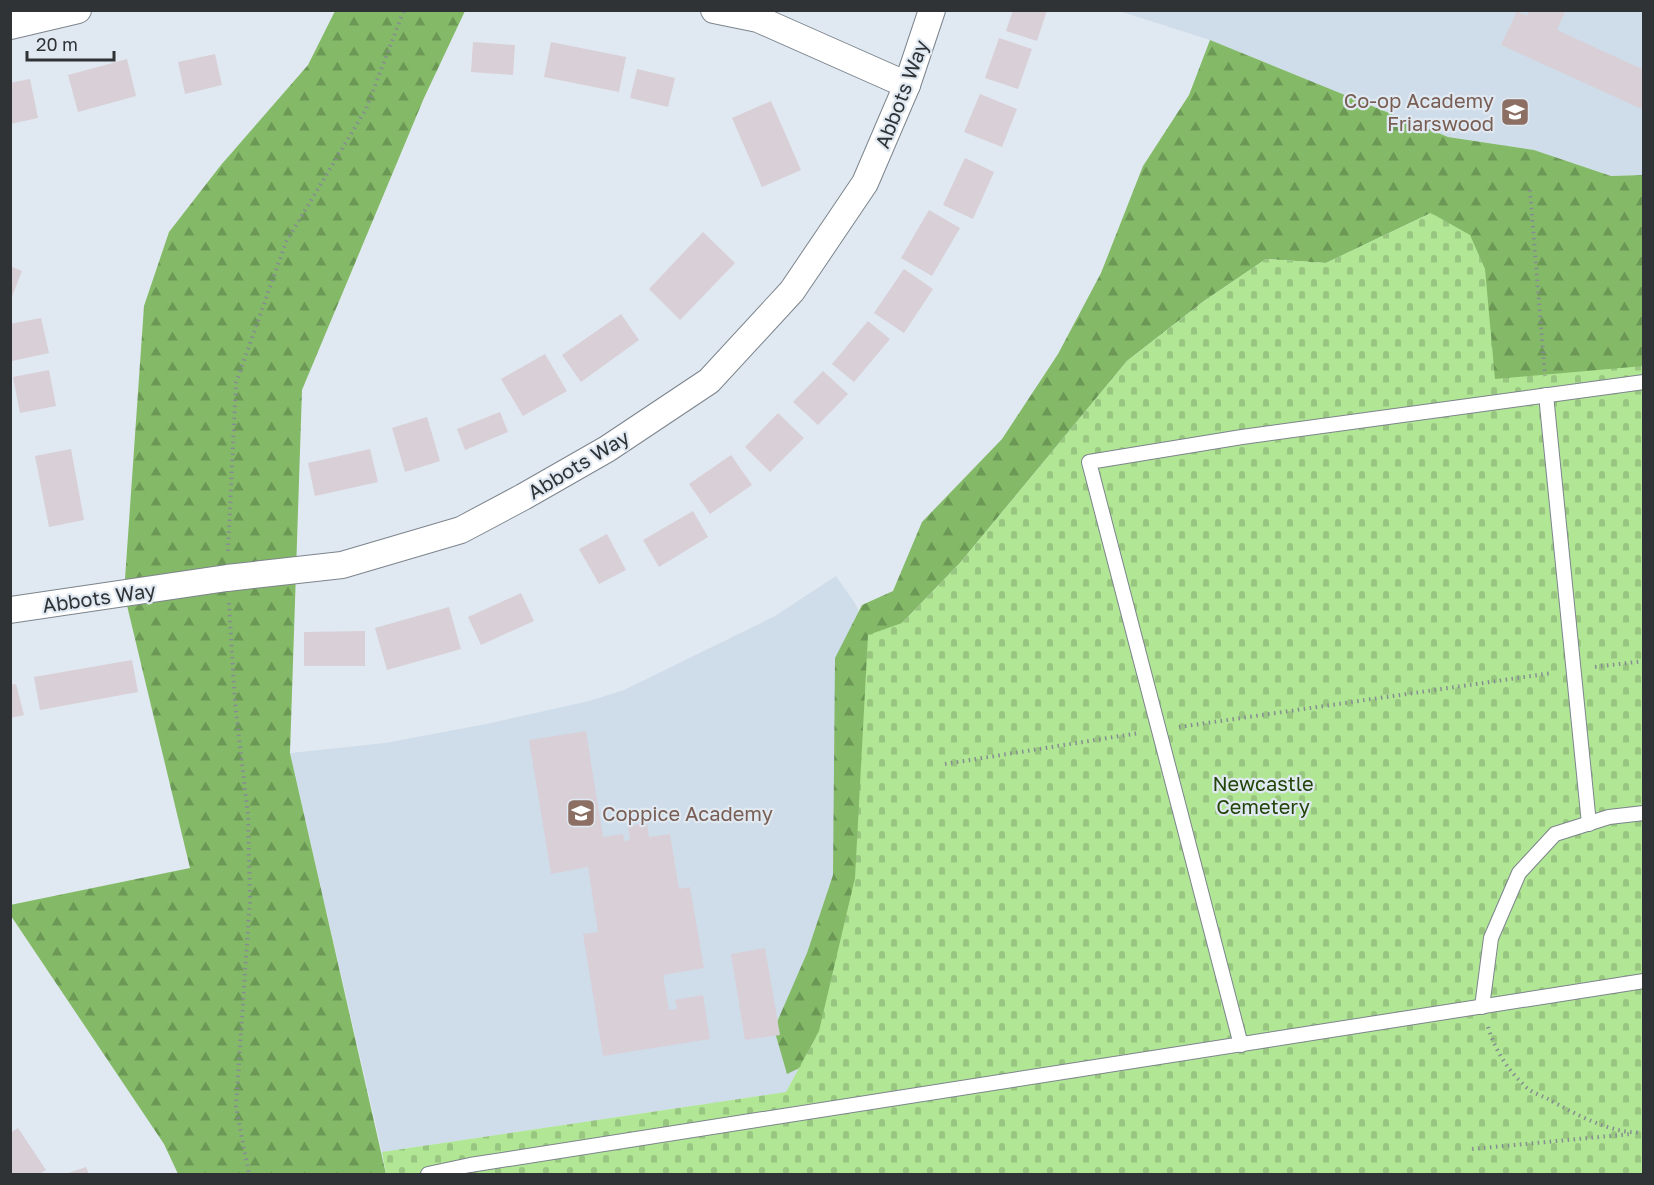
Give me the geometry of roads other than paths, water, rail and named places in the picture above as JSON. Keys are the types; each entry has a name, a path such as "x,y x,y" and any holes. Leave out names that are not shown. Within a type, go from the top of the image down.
{"street":[{"path":"10,26 78,10"},
{"path":"714,10 758,19 907,85"},
{"name":"Abbots Way","path":"10,610 227,578 342,565 461,530 607,449 709,381 792,291 865,183 907,85 932,10"}],"lane":[{"path":"1241,1045 1089,462 1242,437 1644,382"},
{"path":"1546,395 1589,824"},
{"path":"1482,1007 1491,938 1519,873 1555,834 1609,817 1644,813"},
{"path":"428,1174 470,1165 1644,981"}],"place":[{"name":"Co-op Academy Friarswood","path":"1515,112"},
{"name":"Coppice Academy","path":"581,813"}],"park label":[{"name":"Newcastle Cemetery","path":"1263,794"}]}
